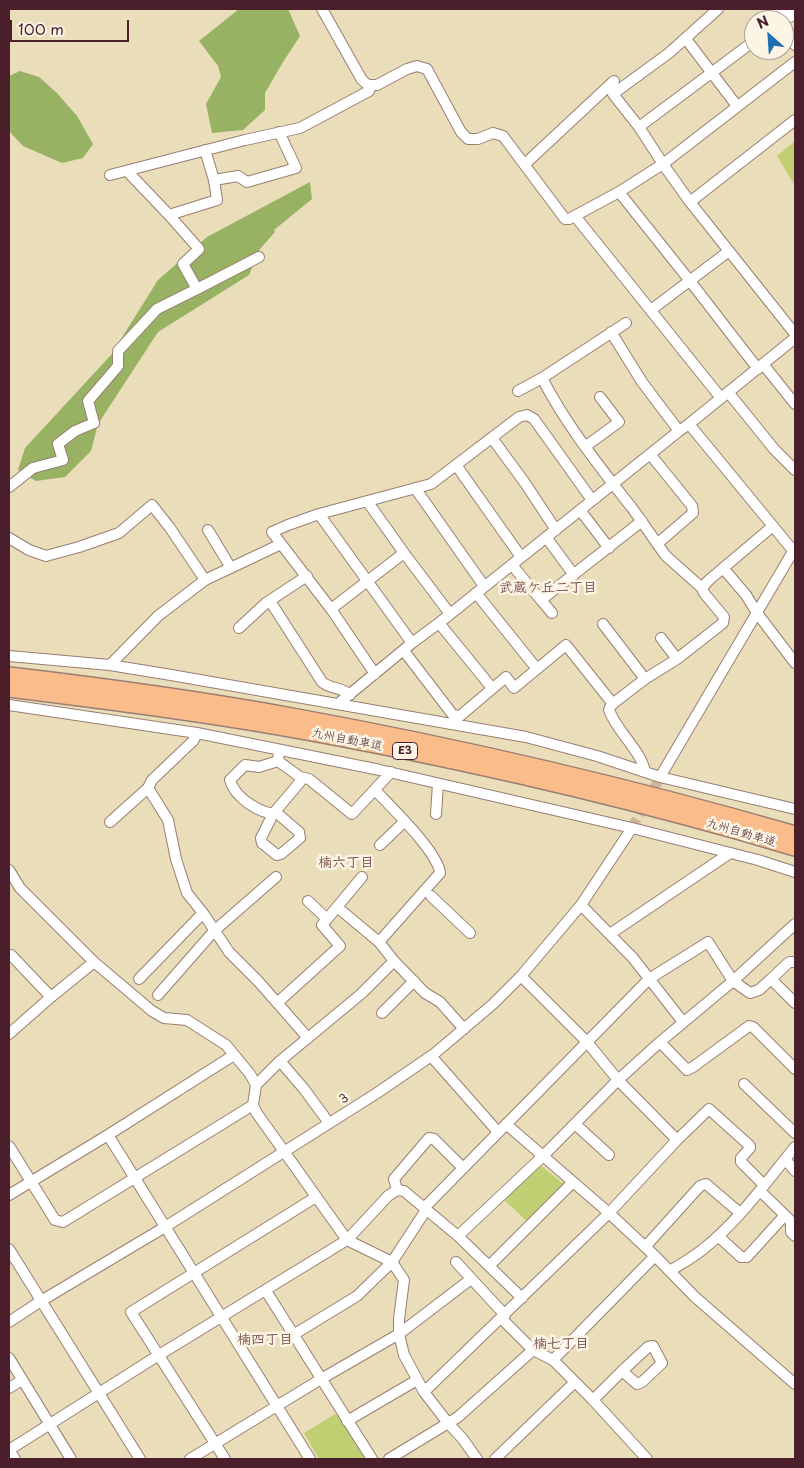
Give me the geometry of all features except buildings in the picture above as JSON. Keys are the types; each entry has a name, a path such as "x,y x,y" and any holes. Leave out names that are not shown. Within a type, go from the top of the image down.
{"highway":[{"name":"九州自動車道","path":"9,675 139,692 291,716 449,746 653,794 795,834"},
{"name":"九州自動車道","path":"9,689 130,704 343,738 554,783 795,848"}],"street":[{"path":"322,9 362,80 368,85 377,85 407,69 417,66 427,69 460,132 468,139 478,139 493,134 503,136 565,219 569,219 619,192 663,164 795,62"},
{"path":"339,703 689,424 795,336 690,202 639,127 613,94 686,39 718,9"},
{"path":"787,9 790,17 795,13"},
{"path":"686,39 737,106"},
{"path":"639,127 744,49"},
{"path":"525,164 614,81"},
{"path":"110,175 300,128 369,91 371,85"},
{"path":"690,202 795,120"},
{"path":"214,180 238,176 247,182 296,168 279,132"},
{"path":"169,216 217,200 214,180 205,150"},
{"path":"126,170 199,249 183,264 198,288"},
{"path":"619,192 760,366 795,404"},
{"path":"575,216 651,310 725,395 795,470"},
{"path":"651,310 729,251"},
{"path":"9,487 33,468 63,460 58,444 75,431 94,423 88,401 118,366 118,351 157,309 259,258"},
{"path":"518,391 542,378 626,323"},
{"path":"611,332 642,382 679,431"},
{"path":"542,378 570,424 666,556 702,588 724,617 723,623 677,659 644,679 613,704 609,710 612,719 644,766 645,772"},
{"path":"586,446 619,422 600,397"},
{"path":"375,674 331,609 272,532 319,514 431,484 519,417 527,415 531,416 592,500"},
{"path":"660,777 795,551 689,424"},
{"path":"492,438 556,530"},
{"path":"650,454 692,506 693,513 658,544"},
{"path":"456,465 521,557"},
{"path":"415,488 484,586"},
{"path":"367,501 450,614"},
{"path":"9,538 29,550 46,556 79,548 119,533 152,505 205,580"},
{"path":"580,510 609,548"},
{"path":"319,514 412,643"},
{"path":"541,600 642,521"},
{"path":"702,588 773,526"},
{"path":"208,530 231,568"},
{"path":"546,537 574,575"},
{"path":"110,666 158,616 205,580 281,544"},
{"path":"331,609 404,553"},
{"path":"512,565 552,613"},
{"path":"723,568 746,595 757,613 795,663"},
{"path":"239,628 270,601 307,576"},
{"path":"476,593 537,669"},
{"path":"270,601 322,682 328,686 344,690 350,695"},
{"path":"439,623 492,688"},
{"path":"603,624 644,679"},
{"path":"661,638 677,659"},
{"path":"404,651 453,715 460,716 506,677 514,688 566,645 613,704"},
{"path":"9,656 110,666 339,703 526,738 597,756 660,777 795,809"},
{"path":"9,705 197,733 279,755 391,772 632,828 795,872"},
{"path":"110,822 148,788 152,780 193,741 197,733"},
{"path":"279,755 300,777 309,778 352,814 391,772"},
{"path":"279,755 259,767 245,765 230,780 231,786 248,805 273,814 300,782 300,777"},
{"path":"436,814 438,784"},
{"path":"148,788 168,820 176,859 187,893 229,952 308,1038"},
{"path":"375,790 429,849 440,867 440,873 379,942"},
{"path":"380,845 404,822"},
{"name":"3","path":"9,1322 377,1094 431,1056 493,1004 521,976 581,905 632,828"},
{"path":"610,934 730,853"},
{"path":"9,870 20,888 94,962 152,1011 164,1018 187,1020 226,1045 250,1074 256,1085"},
{"path":"158,995 214,931 276,877"},
{"path":"277,1003 340,946 322,925 362,877"},
{"path":"431,896 470,933"},
{"path":"308,901 327,919"},
{"path":"581,905 633,958 683,1022"},
{"path":"336,907 379,942 394,961 425,993 440,1002 464,1028"},
{"path":"139,979 203,913"},
{"path":"458,1236 543,1156 618,1080 683,1022 733,981 795,924"},
{"path":"293,1335 357,1296 392,1262 425,1209 462,1168 649,979 708,942 733,981 750,993 759,990 790,962 795,962"},
{"path":"9,958 11,956 51,997"},
{"path":"394,961 361,994 280,1061 256,1085 253,1105 347,1240 392,1262 404,1280 399,1318 399,1334 404,1354 424,1392 477,1459"},
{"path":"9,1034 94,962"},
{"path":"521,976 587,1042 618,1080 677,1140"},
{"path":"771,979 795,1003"},
{"path":"382,1013 414,981"},
{"path":"660,1042 687,1070 749,1026 753,1027 795,1069"},
{"path":"9,1194 108,1135 234,1055"},
{"path":"431,1056 498,1132"},
{"path":"280,1061 304,1089 329,1124"},
{"path":"744,1084 795,1133"},
{"path":"9,1146 55,1220 63,1222 253,1105"},
{"path":"424,1392 609,1213 677,1140 709,1109 750,1146 741,1162 790,1222 791,1232 795,1236"},
{"path":"506,1124 609,1213 695,1297 795,1384"},
{"path":"575,1124 610,1155"},
{"path":"108,1135 310,1459"},
{"path":"397,1190 394,1179 428,1138 434,1139 462,1168"},
{"path":"670,1271 702,1251 718,1236 762,1188 795,1147"},
{"path":"785,1160 795,1171"},
{"path":"489,1266 573,1182"},
{"path":"645,1247 703,1184 706,1184 740,1213"},
{"path":"15,1459 9,1450 159,1355 347,1240 388,1196 397,1190 404,1190 458,1236 522,1298"},
{"path":"225,1459 131,1312 316,1197"},
{"path":"718,1236 741,1258 747,1258 784,1215"},
{"path":"9,1249 140,1459"},
{"path":"553,1360 655,1256"},
{"path":"456,1262 533,1350 553,1360 647,1459"},
{"path":"190,1459 399,1334 471,1279"},
{"path":"266,1291 372,1459"},
{"path":"389,1459 458,1417 533,1350"},
{"path":"9,1358 71,1459"},
{"path":"593,1400 622,1370"},
{"path":"9,1388 22,1380"},
{"path":"347,1421 417,1380"},
{"path":"495,1459 575,1382"}],"green space":[{"path":"239,9 288,9 300,36 265,93 265,110 243,130 212,133 206,104 221,77 218,66 199,41"},
{"path":"20,71 39,77 57,93 77,116 93,144 83,158 62,163 23,146 9,131 9,76"},
{"path":"795,141 795,186 777,156"},
{"path":"310,182 312,199 274,230 275,232 260,249 249,275 158,332 98,424 91,451 65,477 36,481 18,470 25,448 111,355 158,280 207,237"},
{"path":"539,1164 564,1184 528,1222 503,1199"},
{"path":"335,1414 343,1417 368,1459 319,1459 304,1433"}],"tunnel":[{"path":"632,828 660,777"}],"district":[{"name":"武蔵ケ丘二丁目","path":"548,588"},
{"name":"楠六丁目","path":"346,863"},
{"name":"楠四丁目","path":"265,1340"},
{"name":"楠七丁目","path":"561,1344"}]}
